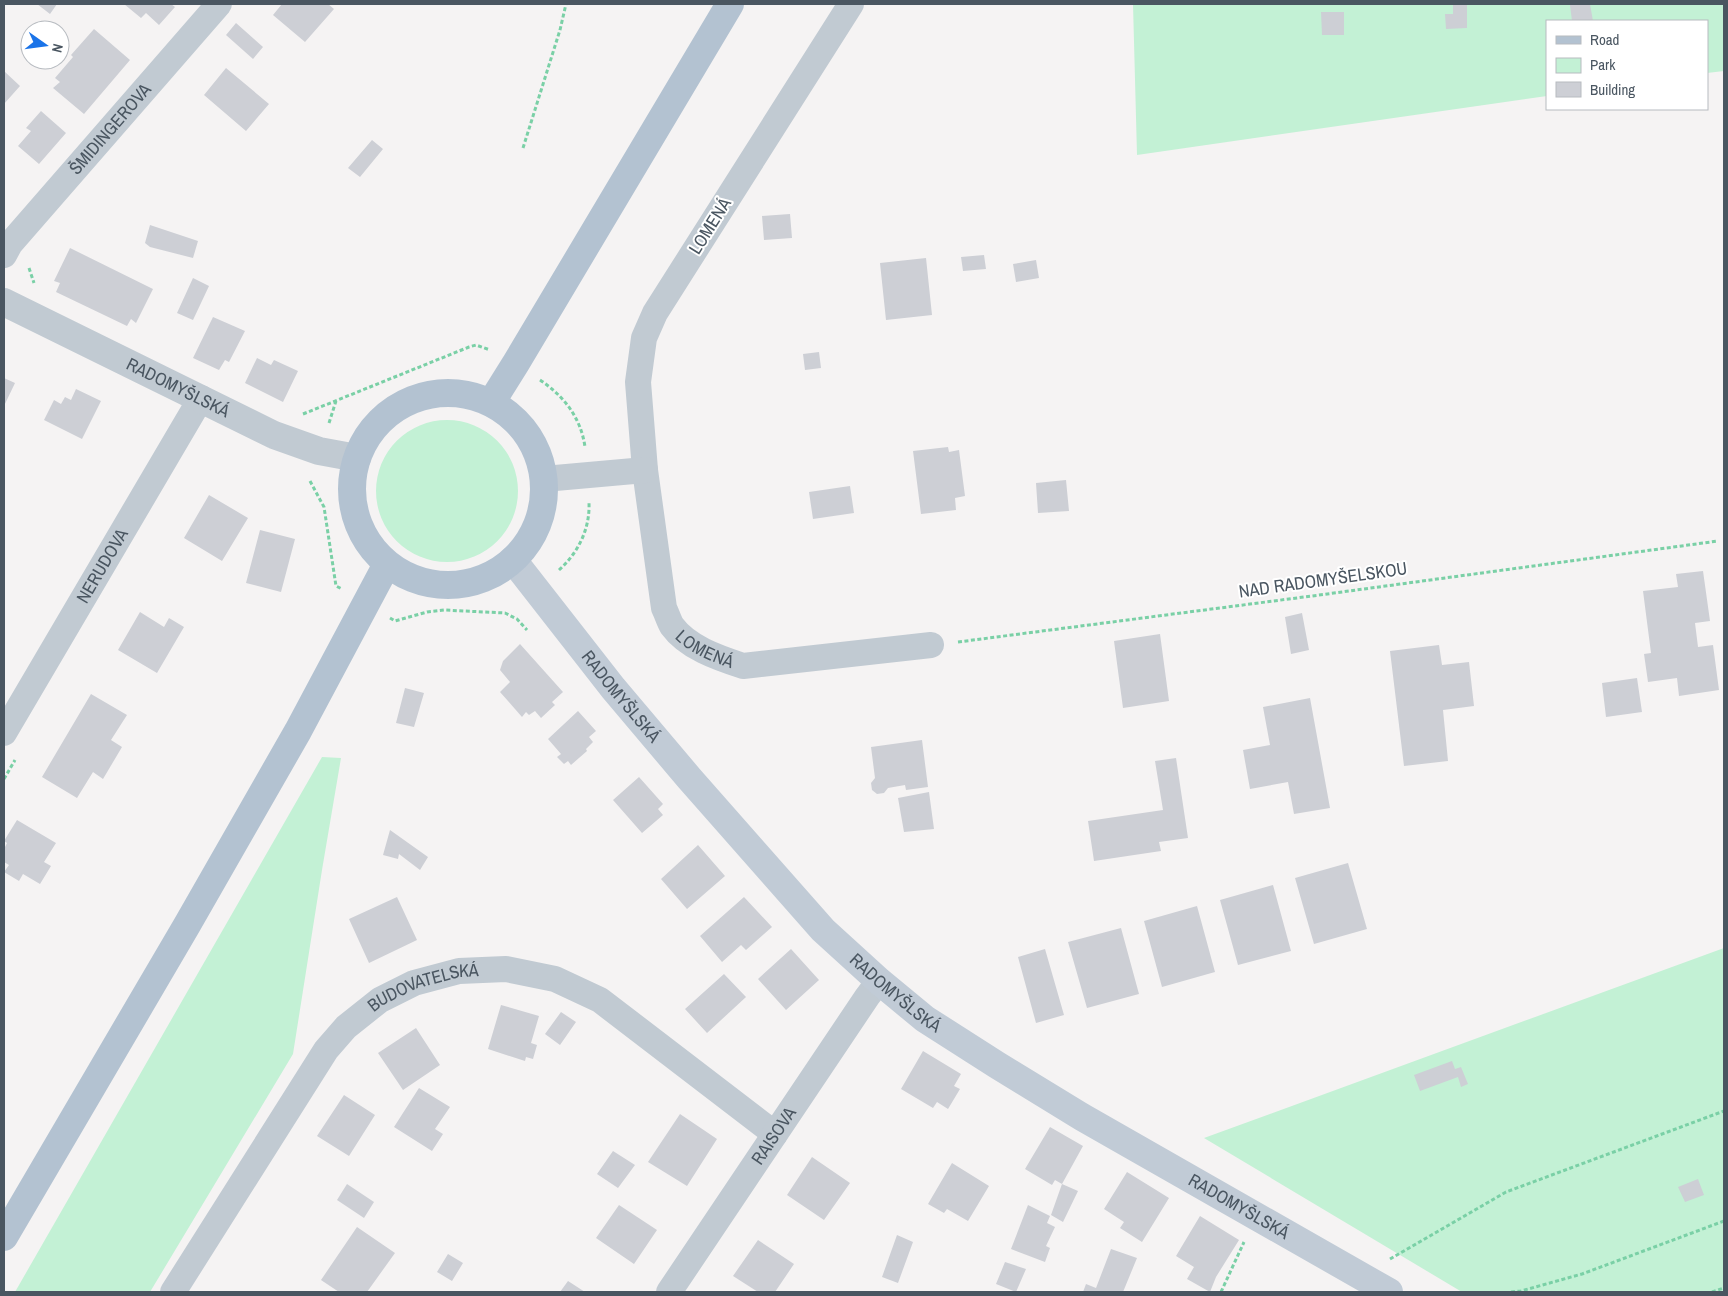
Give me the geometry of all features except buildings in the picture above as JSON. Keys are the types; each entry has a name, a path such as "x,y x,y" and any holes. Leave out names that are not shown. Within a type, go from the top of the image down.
{"main road":[{"path":"491,403 730,4"},
{"path":"438,393 466,394 491,403 511,417 527,434 538,456 544,479 543,502 538,523 528,543 513,560 491,576 455,585 437,585 410,578 387,564 371,547 359,527 352,504 352,481 357,458 369,433 388,414 412,400 438,393"},
{"name":"RADOMYŠLSKÁ","path":"513,560 613,688 696,785 823,930 880,981 925,1018 997,1065 1082,1117 1380,1287"},
{"path":"4,1237 298,731 387,564"}],"street":[{"name":"ŠMIDINGEROVA","path":"7,250 219,4"},
{"name":"LOMENÁ","path":"851,4 655,313 644,338 638,382 645,470 664,608 672,626 685,640 717,657 743,666 931,645"},
{"name":"RADOMYŠLSKÁ","path":"4,302 274,435 319,452 357,458"},
{"name":"NERUDOVA","path":"11,743 201,398"},
{"path":"544,479 645,470"},
{"name":"BUDOVATELSKÁ","path":"173,1292 326,1050 346,1027 380,1000 414,983 459,971 506,969 556,979 600,1000 775,1134"},
{"name":"RAISOVA","path":"669,1292 867,997 880,981"}],"path":[{"path":"524,148 566,4"},
{"path":"7,250 27,254 30,275 40,290"},
{"path":"300,415 476,345 485,347 516,364 545,383 566,402 580,427 584,444 590,512 587,529 580,544 560,569"},
{"path":"304,477 312,482 324,507 336,586 395,622 427,612 444,610 505,613 517,619 531,634"},
{"name":"NAD RADOMYŠELSKOU","path":"931,645 1718,541"},
{"path":"4,778 11,743"},
{"path":"1380,1287 1391,1258 1506,1192 1724,1111"},
{"path":"1511,1292 1582,1274 1724,1221"},
{"path":"1221,1292 1246,1238"},
{"path":"1712,1292 1724,1288"}],"green space":[{"path":"1133,4 1724,4 1724,71 1708,73 1708,20 1546,20 1546,96 1137,155"},
{"path":"447,420 474,426 486,432 497,441 506,452 512,464 518,491 512,518 506,530 497,541 486,550 474,556 447,562 420,556 408,550 397,541 388,530 382,518 376,491 382,464 388,452 397,441 408,432 420,426"},
{"path":"322,757 341,758 293,1054 150,1292 15,1292"},
{"path":"1724,948 1724,1292 1462,1292 1204,1138"}]}
